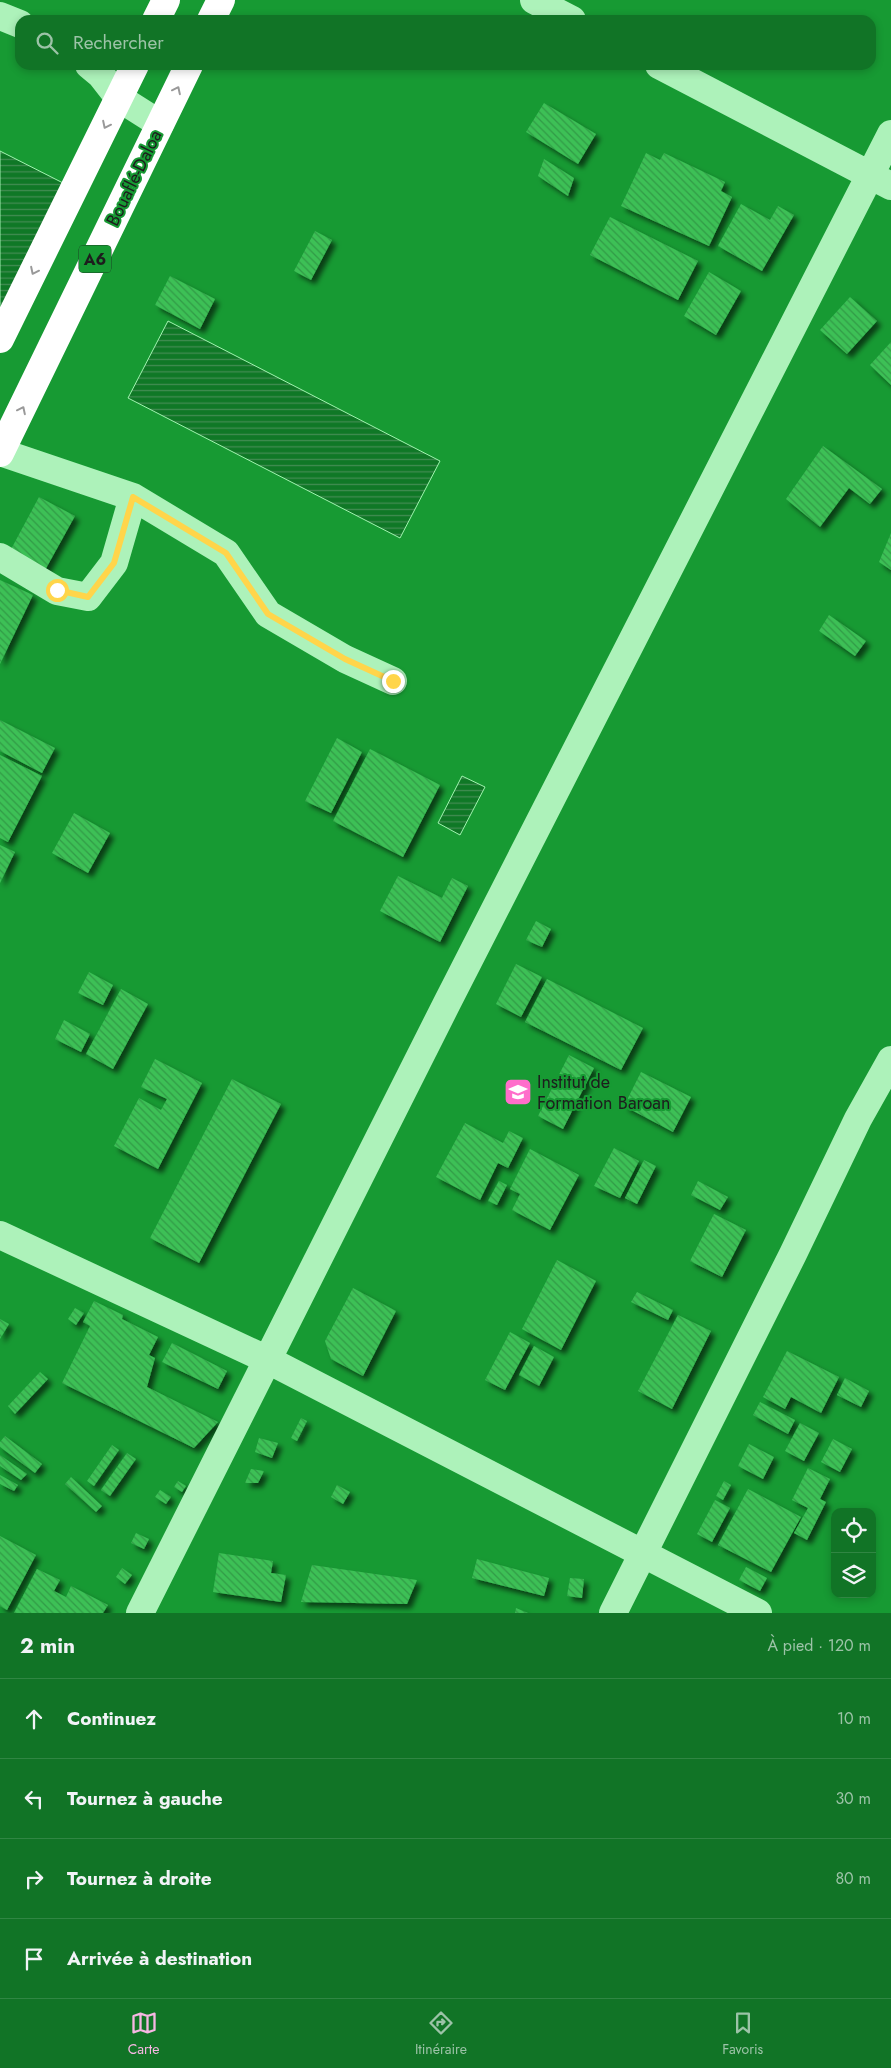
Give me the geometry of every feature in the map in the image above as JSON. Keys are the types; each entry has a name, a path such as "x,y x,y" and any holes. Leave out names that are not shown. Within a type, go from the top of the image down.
{"highway":[{"path":"158,15 166,0"},
{"path":"214,15 221,0"},
{"path":"0,339 132,70"},
{"name":"Bouaflé-Daloa","path":"0,452 187,70"}],"street":[{"path":"534,0 562,15"},
{"path":"0,16 15,22"},
{"path":"95,70 118,98 160,124"},
{"path":"669,70 880,180"},
{"path":"140,1613 266,1359 880,180 891,134"},
{"path":"0,452 133,497 226,553 268,614 345,659 393,681"},
{"path":"0,557 57,590 88,597 114,563 133,497"},
{"path":"613,1613 858,1119 891,1060"},
{"path":"0,1235 266,1359 758,1613"}],"shaded area":[{"path":"0,151 67,185 0,316"},
{"path":"168,321 440,461 400,538 128,398"},
{"path":"462,776 485,787 460,835 438,823"}],"building":[{"path":"544,103 596,134 578,164 526,132"},
{"path":"646,153 660,160 664,153 725,182 721,191 732,197 709,246 621,206"},
{"path":"544,159 574,178 568,196 538,176"},
{"path":"741,204 770,220 778,206 794,215 762,271 718,246"},
{"path":"610,217 698,261 678,300 590,255"},
{"path":"315,231 332,240 311,280 294,271"},
{"path":"709,272 741,291 716,335 684,316"},
{"path":"170,276 215,299 200,329 155,305"},
{"path":"850,297 877,321 847,354 820,330"},
{"path":"891,342 891,385 870,365"},
{"path":"823,446 882,489 870,504 849,488 820,527 786,499"},
{"path":"39,497 75,516 44,572 9,553"},
{"path":"891,533 891,570 879,562"},
{"path":"0,580 33,595 0,664"},
{"path":"829,615 866,641 855,656 819,631"},
{"path":"0,720 55,748 42,773 0,751"},
{"path":"337,738 362,752 331,813 305,801"},
{"path":"370,749 440,785 403,857 333,821"},
{"path":"0,755 42,776 8,842 0,838"},
{"path":"74,813 110,833 88,873 52,853"},
{"path":"0,845 15,852 0,883"},
{"path":"398,876 442,898 452,878 468,886 440,942 380,911"},
{"path":"536,921 551,929 542,947 526,940"},
{"path":"516,964 542,977 521,1017 496,1004"},
{"path":"89,972 113,985 103,1005 78,993"},
{"path":"547,979 643,1028 621,1070 525,1022"},
{"path":"121,989 148,1004 113,1069 86,1054"},
{"path":"64,1020 90,1034 81,1052 55,1039"},
{"path":"569,1055 594,1068 563,1129 538,1116"},
{"path":"155,1059 202,1083 158,1169 114,1146 139,1098 161,1110 167,1099 141,1087"},
{"path":"641,1072 691,1097 673,1132 624,1106"},
{"path":"232,1079 281,1104 199,1263 150,1238"},
{"path":"465,1123 503,1143 509,1131 523,1138 508,1168 498,1163 480,1200 436,1177"},
{"path":"614,1148 639,1161 620,1198 594,1186"},
{"path":"530,1149 579,1175 550,1230 512,1210 520,1194 510,1189"},
{"path":"644,1160 656,1166 637,1204 625,1198"},
{"path":"499,1181 507,1185 497,1205 488,1201"},
{"path":"698,1181 728,1197 720,1210 691,1195"},
{"path":"714,1214 746,1230 722,1277 690,1261"},
{"path":"557,1260 596,1281 561,1350 522,1329"},
{"path":"353,1288 396,1311 363,1376 331,1359 325,1341"},
{"path":"637,1292 673,1310 668,1320 631,1302"},
{"path":"94,1301 123,1315 122,1319 158,1337 149,1355 155,1358 147,1387 218,1422 194,1448 62,1383 90,1326 83,1322"},
{"path":"75,1308 84,1313 76,1325 68,1319"},
{"path":"678,1315 711,1331 672,1409 638,1391"},
{"path":"0,1319 9,1324 0,1339"},
{"path":"510,1332 530,1343 505,1390 485,1380"},
{"path":"172,1343 227,1371 218,1389 162,1362"},
{"path":"534,1346 554,1357 539,1386 519,1375"},
{"path":"787,1351 839,1377 821,1413 791,1397 785,1409 763,1397"},
{"path":"40,1372 48,1379 15,1414 8,1406"},
{"path":"845,1378 869,1391 861,1407 837,1395"},
{"path":"760,1402 795,1420 788,1434 753,1415"},
{"path":"301,1418 307,1421 297,1441 291,1438"},
{"path":"800,1423 819,1433 804,1461 785,1451"},
{"path":"5,1436 42,1464 35,1473 0,1447 0,1442"},
{"path":"259,1438 278,1443 272,1458 255,1452"},
{"path":"833,1439 852,1449 840,1472 821,1462"},
{"path":"749,1444 774,1457 763,1479 738,1466"},
{"path":"112,1445 119,1450 94,1486 87,1481"},
{"path":"127,1453 136,1459 110,1496 101,1490"},
{"path":"0,1455 27,1474 21,1480 0,1466"},
{"path":"808,1468 830,1479 820,1499 826,1502 807,1540 794,1533 808,1508 792,1500"},
{"path":"251,1469 264,1471 258,1483 245,1483"},
{"path":"0,1475 18,1485 14,1491 0,1484"},
{"path":"71,1477 102,1506 96,1512 65,1484"},
{"path":"178,1481 186,1486 182,1492 174,1487"},
{"path":"724,1481 731,1485 723,1500 716,1496"},
{"path":"337,1485 350,1492 343,1504 331,1497"},
{"path":"748,1489 801,1517 771,1572 718,1545"},
{"path":"160,1490 171,1497 166,1504 155,1497"},
{"path":"715,1500 730,1508 712,1542 697,1534"},
{"path":"136,1533 149,1539 144,1549 131,1543"},
{"path":"0,1536 36,1555 7,1610 0,1606"},
{"path":"219,1553 273,1561 271,1573 286,1575 281,1602 213,1592"},
{"path":"477,1559 549,1578 544,1596 472,1578"},
{"path":"312,1565 417,1580 407,1604 301,1602"},
{"path":"746,1567 767,1578 760,1591 739,1580"},
{"path":"122,1568 132,1575 125,1584 116,1577"},
{"path":"37,1569 60,1580 54,1591 66,1597 71,1586 108,1605 103,1613 14,1613"},
{"path":"570,1578 584,1579 582,1598 567,1596"},
{"path":"516,1608 528,1613 515,1613"}],"place":[{"name":"Institut de Formation Baroan","path":"518,1092"}],"route":[{"path":"57,590 88,597 114,563 133,497 226,553 268,614 345,659 393,681"}]}
